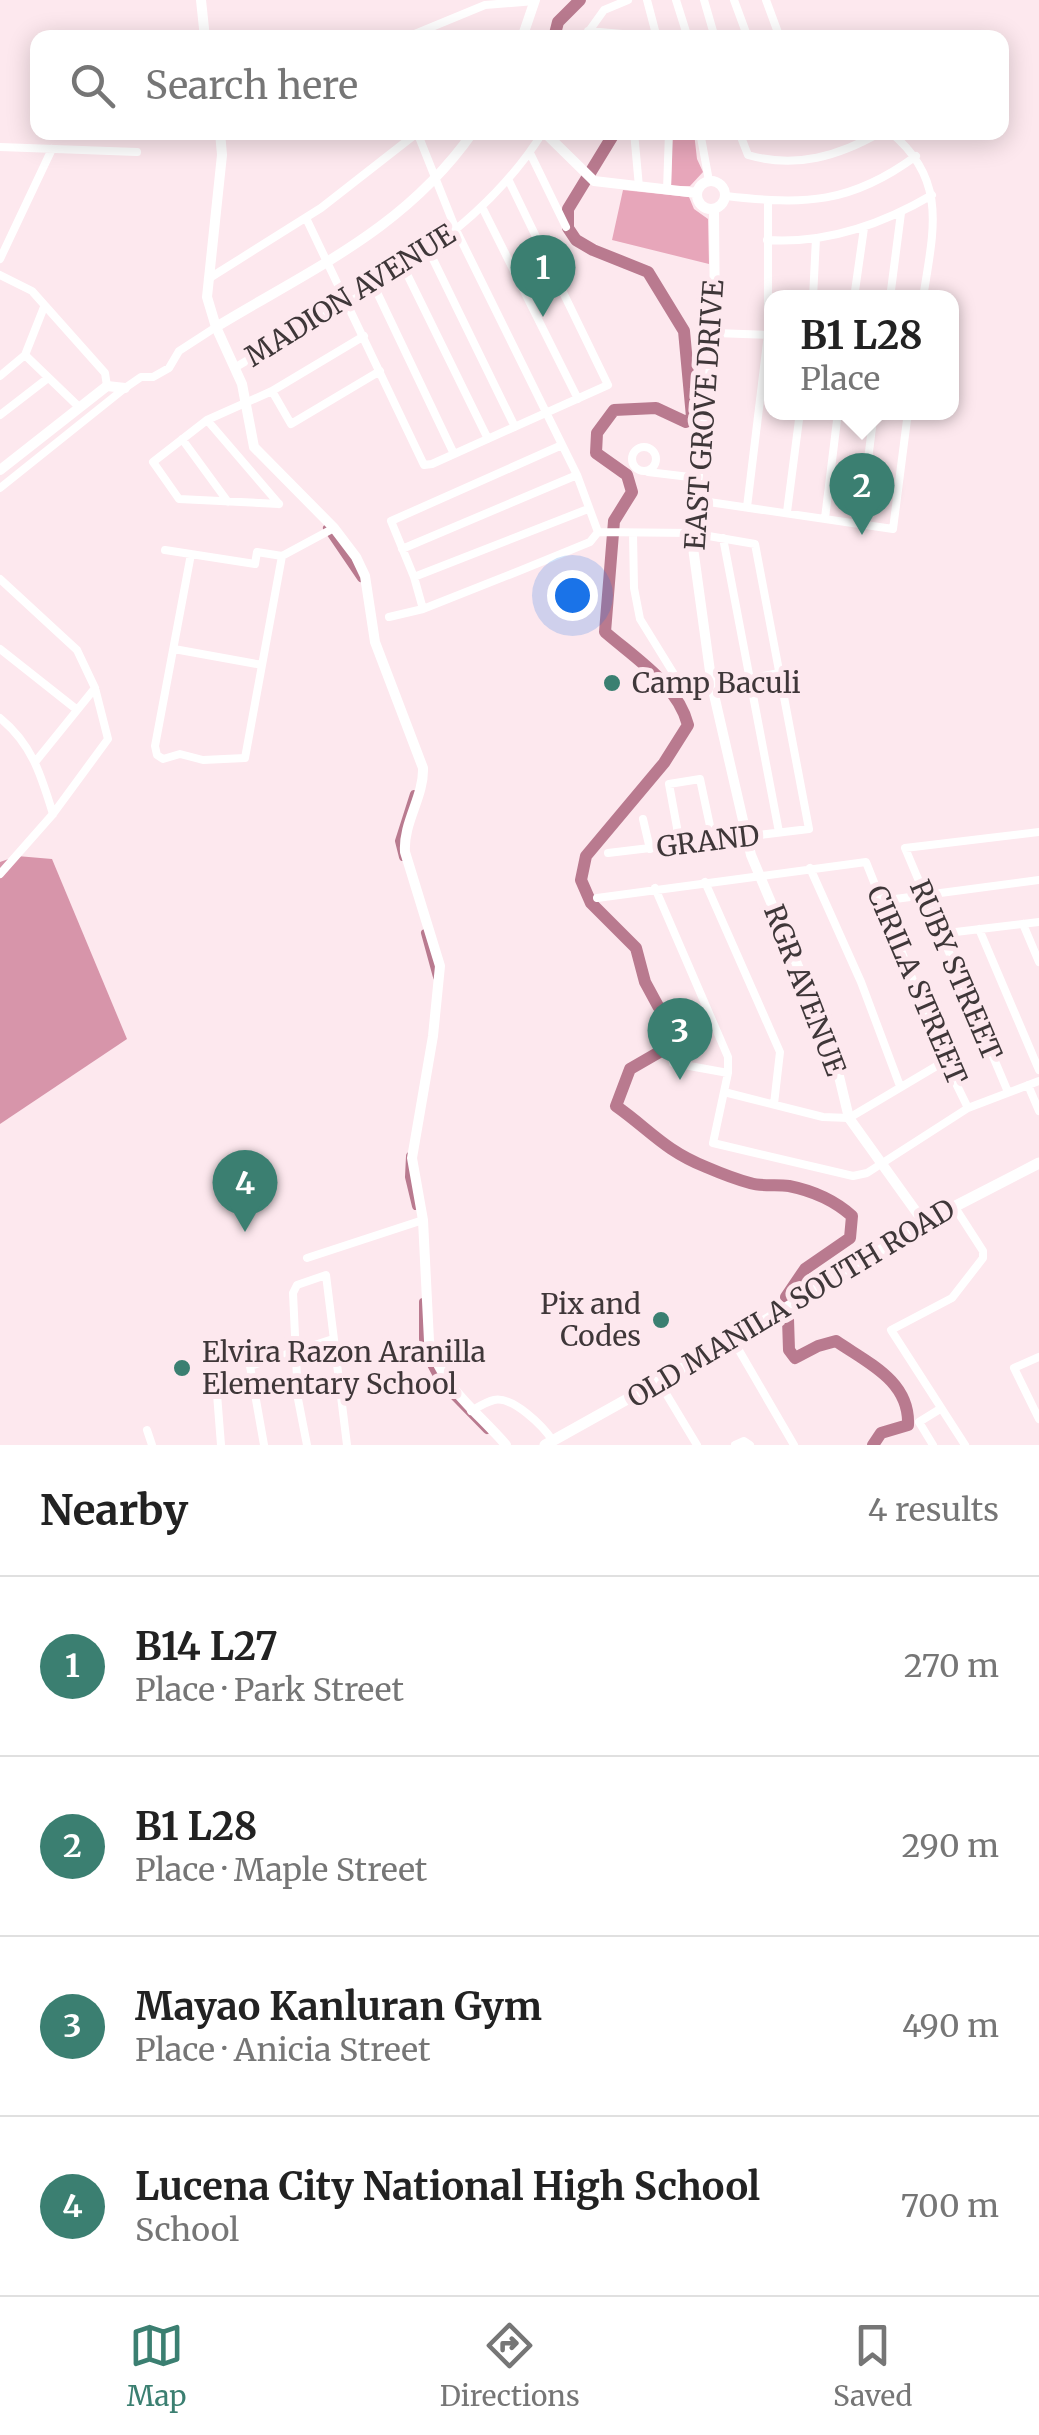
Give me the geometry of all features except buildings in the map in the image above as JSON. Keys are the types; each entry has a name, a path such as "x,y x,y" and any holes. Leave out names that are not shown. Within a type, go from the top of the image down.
{"main road":[{"name":"OLD MANILA SOUTH ROAD","path":"549,1443 732,1340 954,1206 1039,1162"}],"street":[{"path":"201,0 204,30"},
{"path":"424,30 485,5 535,0 525,30"},
{"path":"589,30 604,10 628,0"},
{"path":"646,0 655,30"},
{"path":"676,0 685,30"},
{"path":"704,0 713,30"},
{"path":"734,0 745,30"},
{"path":"766,0 777,30"},
{"path":"221,140 207,296 216,327 236,367 254,447 334,528 356,557 366,576 375,642 424,768 424,780 404,836 405,852 440,966 433,1036 412,1158 424,1220 431,1350 442,1374 471,1411 506,1445"},
{"path":"208,279 306,218 408,140"},
{"path":"420,140 456,230 577,474 598,532"},
{"path":"0,488 141,376 153,377 169,368 179,351 378,230 435,181 466,140"},
{"name":"MADION AVENUE","path":"236,367 429,251 508,181 538,140"},
{"path":"551,140 590,178 697,194"},
{"path":"635,140 639,187"},
{"path":"668,190 669,140"},
{"path":"701,140 709,181"},
{"path":"742,140 748,155 787,162 822,158 868,140"},
{"path":"899,140 916,156 935,210 925,290"},
{"path":"0,157 2,147 137,152"},
{"path":"0,259 52,148"},
{"path":"530,153 566,228"},
{"path":"726,196 768,201 824,198 884,179 916,156"},
{"path":"306,218 424,464 432,464 608,385 508,181"},
{"path":"709,181 721,184 726,196 714,210 703,207 697,194 709,181"},
{"path":"767,240 791,242 864,228 932,195"},
{"path":"768,201 769,290"},
{"path":"482,207 578,400"},
{"name":"EAST GROVE DRIVE","path":"714,210 715,333 691,533 712,686 752,855"},
{"path":"891,290 901,213"},
{"path":"855,290 864,228"},
{"path":"813,290 816,238"},
{"path":"429,251 515,427"},
{"path":"404,268 488,439"},
{"path":"0,274 25,286 105,373 107,386"},
{"path":"374,286 454,454"},
{"path":"0,376 25,355 44,307"},
{"path":"715,333 764,335"},
{"path":"207,420 279,504 180,499 153,462 207,420 272,391 364,336"},
{"path":"25,355 78,406"},
{"path":"272,391 291,424 380,370"},
{"path":"0,416 48,378"},
{"path":"747,507 764,380"},
{"path":"0,470 107,386 125,388"},
{"path":"787,512 799,420"},
{"path":"825,518 837,420"},
{"path":"860,523 873,420"},
{"path":"695,500 892,529 907,420"},
{"path":"182,439 228,502"},
{"path":"423,609 391,521 562,445"},
{"path":"643,471 698,478"},
{"path":"402,550 577,474"},
{"path":"414,576 588,509"},
{"path":"165,550 255,564 257,552 282,556 334,528"},
{"path":"598,532 691,533 755,544 779,673 685,692 640,619 634,588 633,534"},
{"path":"389,617 423,609 590,542 598,532"},
{"path":"723,538 779,832"},
{"path":"191,554 155,746 157,755 163,759 180,754 203,760 245,758 282,556"},
{"path":"0,579 77,650 94,688 108,739 53,814 0,874"},
{"path":"0,649 76,709"},
{"path":"174,649 262,664"},
{"name":"GRAND","path":"608,853 809,829 779,673"},
{"path":"36,761 94,688"},
{"path":"0,718 21,738 36,761 53,814"},
{"path":"680,844 669,784 700,779 713,840"},
{"path":"643,819 650,849"},
{"name":"RUBY STREET","path":"1008,1092 905,848 1039,832"},
{"name":"RGR AVENUE","path":"752,855 832,1048 850,1118 924,1224"},
{"name":"CIRILA STREET","path":"810,868 866,862 945,1061 968,1108"},
{"path":"597,898 810,868 861,982 900,1086"},
{"path":"880,901 1039,880"},
{"path":"705,882 780,1052 774,1104"},
{"path":"655,888 728,1057 713,1143 853,1176 882,1164 968,1108 1039,1081"},
{"path":"939,934 1039,922"},
{"path":"1023,924 1039,962"},
{"path":"979,929 1039,1070"},
{"path":"1029,1044 1039,1039"},
{"path":"724,1092 823,1117 850,1118 945,1061"},
{"path":"672,1063 728,1073"},
{"path":"1028,1085 1039,1111"},
{"path":"954,1206 983,1251 983,1258 952,1298 891,1330 965,1445"},
{"path":"308,1258 424,1220"},
{"path":"307,1445 298,1400 294,1292 297,1285 326,1275 346,1445"},
{"path":"264,1445 250,1366 333,1338"},
{"path":"732,1340 794,1445"},
{"path":"1039,1357 1014,1368 1039,1419"},
{"path":"659,1382 696,1445"},
{"path":"217,1394 221,1445"},
{"path":"471,1411 502,1400 539,1421 549,1443"},
{"path":"933,1445 918,1422 940,1409"},
{"path":"147,1430 152,1445"},
{"path":"734,1445 750,1445"}],"shaded area":[{"path":"672,140 695,140 703,172 690,186 671,186"},
{"path":"623,190 689,197 694,209 708,219 709,264 612,240"},
{"path":"17,856 52,859 127,1039 0,1124 0,862"}],"waterway":[{"path":"556,30 558,22 580,0"},
{"path":"610,140 568,209 568,228 576,240 593,250 648,272 684,331 692,417 686,422 656,408 614,410 597,433 596,453 627,475 632,492 614,521 605,632 665,685 688,725 664,763 586,856 581,880 591,903 636,948 645,982 658,1006 683,1032 675,1043 630,1069 616,1106 691,1160 750,1183 807,1191 852,1216 850,1238 805,1269 786,1297"},
{"path":"327,528 361,578"},
{"path":"403,857 399,841 414,794"},
{"path":"425,933 437,977"},
{"path":"410,1156 409,1177 416,1206"},
{"path":"423,1302 423,1339"},
{"path":"788,1319 789,1350 795,1358 836,1341 895,1385 907,1410 908,1425 881,1433 873,1445"},
{"path":"423,1345 425,1352"},
{"path":"427,1357 437,1376"},
{"path":"441,1383 487,1430"}],"place":[{"name":"B14 L27","path":"543,317"},
{"name":"B1 L28","path":"862,535"},
{"name":"Camp Baculi","path":"612,683"},
{"name":"Mayao Kanluran Gym","path":"680,1080"},
{"name":"Lucena City National High School","path":"245,1232"},
{"name":"Pix and Codes","path":"661,1320"},
{"name":"Elvira Razon Aranilla Elementary School","path":"182,1368"}]}
